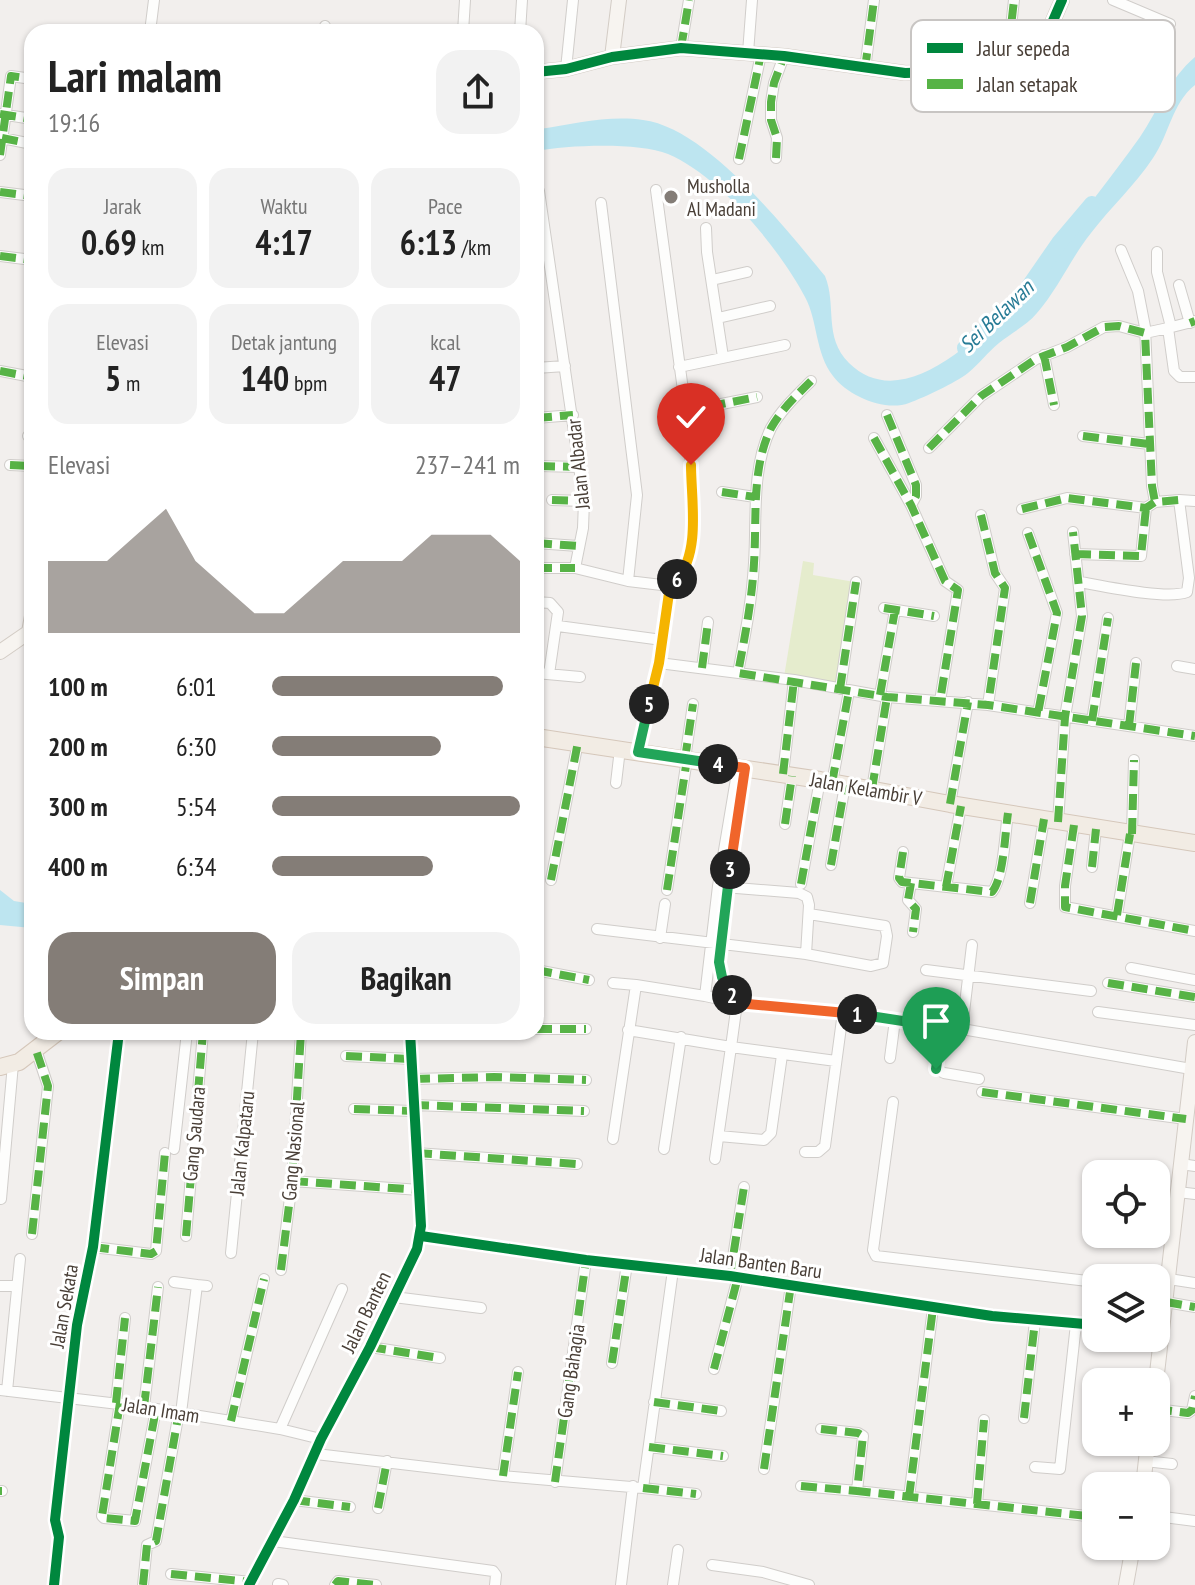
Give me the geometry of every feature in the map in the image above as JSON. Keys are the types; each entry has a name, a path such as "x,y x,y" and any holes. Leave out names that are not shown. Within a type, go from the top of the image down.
{"main road":[{"name":"Jalan Kelambir V","path":"544,738 1195,843"},
{"path":"7,1066 48,1040"}],"street":[{"path":"151,24 154,0"},
{"path":"464,24 465,0"},
{"path":"520,24 522,0"},
{"path":"566,69 573,0"},
{"path":"612,57 619,0"},
{"path":"681,48 689,0"},
{"path":"739,159 754,54 752,0"},
{"path":"865,69 874,0"},
{"path":"1012,20 1014,0"},
{"path":"1053,20 1062,0"},
{"path":"1113,0 1160,20"},
{"path":"544,71 612,57 681,48 784,56 911,73"},
{"path":"776,158 777,138 771,120 771,102 784,56"},
{"path":"0,155 5,74"},
{"path":"2,115 24,118"},
{"path":"2,138 24,142"},
{"path":"638,752 659,663 670,586 688,562 692,527 690,442 656,190"},
{"path":"0,192 24,195"},
{"path":"601,203 637,495 628,581"},
{"name":"Jalan Albadar","path":"544,225 584,501 583,528 575,568"},
{"path":"706,228 723,357"},
{"path":"1075,554 1141,556 1151,505 1145,333 1138,291 1121,250"},
{"path":"1157,252 1157,272 1174,371 1180,377 1195,377"},
{"path":"0,256 24,259"},
{"path":"712,280 747,272"},
{"path":"929,448 981,396 1044,355 1067,347 1104,327 1119,326 1145,333 1192,322 1179,285"},
{"path":"718,318 770,306"},
{"path":"679,367 785,345"},
{"path":"1044,355 1054,405"},
{"path":"544,367 565,366"},
{"path":"0,371 24,376"},
{"path":"738,673 754,563 755,497 770,431 785,407 811,381"},
{"path":"686,411 757,397"},
{"path":"544,417 573,415"},
{"path":"887,415 916,485 916,496 911,505"},
{"path":"1083,436 1149,444"},
{"path":"874,438 911,505 945,581 958,590 940,701"},
{"path":"10,465 24,466"},
{"path":"544,466 579,467"},
{"path":"722,492 755,497"},
{"path":"1022,509 1067,498 1151,505 1179,500 1195,501"},
{"path":"552,500 584,501"},
{"path":"1080,582 1120,590 1176,595 1187,592 1189,578 1179,500"},
{"path":"981,515 995,573 1005,588 988,705"},
{"path":"1073,532 1082,616 1065,717 1059,822 1064,905 1195,931"},
{"path":"1028,533 1057,613 1038,713"},
{"path":"544,544 578,546"},
{"path":"544,568 575,568 628,581 670,586"},
{"path":"831,865 832,782 856,582"},
{"path":"544,603 557,609 558,626 549,674"},
{"path":"872,789 884,696 890,609 934,616"},
{"path":"1092,721 1108,618"},
{"path":"702,668 708,622"},
{"path":"558,626 662,640"},
{"path":"0,652 24,637"},
{"path":"659,663 794,680 884,696 968,702 1195,736"},
{"path":"1129,726 1136,663"},
{"path":"1177,666 1195,669"},
{"path":"544,674 580,677"},
{"path":"785,824 794,680"},
{"path":"946,887 968,702"},
{"path":"667,890 693,704"},
{"path":"551,880 578,742"},
{"path":"616,783 620,749"},
{"path":"1117,915 1131,834 1134,760"},
{"path":"705,996 741,768"},
{"path":"801,884 832,782"},
{"path":"903,852 899,880 986,892 995,889 1008,813"},
{"path":"1030,903 1059,822"},
{"path":"1092,867 1096,829"},
{"path":"911,883 908,900 916,909 913,932"},
{"path":"723,886 799,893 809,901 806,954"},
{"path":"660,938 665,904"},
{"path":"597,929 806,954 879,966 883,963 887,944 886,929 882,924 809,914"},
{"path":"715,944 722,977 737,1003 715,1159"},
{"path":"962,1029 972,945"},
{"path":"1131,968 1195,980"},
{"path":"926,970 1091,991"},
{"path":"544,972 589,980"},
{"path":"706,980 722,977"},
{"path":"613,983 737,1003 843,1012 962,1029 1191,1069"},
{"path":"1108,983 1195,997"},
{"path":"613,1139 636,985"},
{"path":"805,1152 818,1152 825,1146 843,1012"},
{"path":"1098,1012 1195,1025"},
{"path":"890,1058 895,1020"},
{"path":"942,1027 936,1069 979,1079"},
{"path":"544,1029 586,1029"},
{"path":"628,1030 836,1061"},
{"path":"664,1149 681,1037"},
{"name":"Jalan Sekata","path":"54,1585 59,1537 55,1516 68,1397 77,1325 93,1247 118,1040"},
{"path":"93,1247 151,1254 156,1251 186,1040"},
{"name":"Gang Saudara","path":"186,1236 202,1040"},
{"name":"Jalan Kalpataru","path":"231,1253 252,1040"},
{"name":"Gang Nasional","path":"281,1270 292,1181 301,1040"},
{"name":"Jalan Banten","path":"250,1584 370,1347 421,1236 411,1040"},
{"path":"1168,1264 1178,1192 1188,1165 1186,1119 1195,1042"},
{"path":"32,1234 48,1086 36,1050"},
{"path":"719,1136 764,1140 771,1133 782,1055"},
{"path":"346,1056 412,1059"},
{"path":"1,1199 7,1066"},
{"path":"414,1079 494,1077 586,1080"},
{"path":"982,1092 1186,1119"},
{"path":"893,1102 873,1250 876,1256 1082,1280"},
{"path":"354,1109 584,1111"},
{"path":"416,1153 577,1164"},
{"path":"292,1181 420,1190"},
{"path":"714,1369 734,1277 744,1187"},
{"path":"1178,1192 1195,1194"},
{"name":"Jalan Banten Baru","path":"421,1236 791,1285 933,1308 1082,1324"},
{"path":"4,1390 20,1259"},
{"name":"Gang Bahagia","path":"555,1482 586,1260"},
{"path":"612,1363 627,1264"},
{"path":"621,1585 638,1487 649,1447 673,1270"},
{"path":"231,1421 264,1279"},
{"path":"143,1585 147,1545 156,1541 202,1286 174,1282"},
{"path":"1170,1289 1195,1283"},
{"path":"764,1469 791,1285"},
{"path":"0,1286 17,1286"},
{"path":"144,1407 158,1287"},
{"path":"280,1429 342,1289"},
{"path":"1170,1293 1195,1307"},
{"path":"394,1297 481,1308"},
{"path":"909,1497 933,1308"},
{"path":"125,1318 118,1403 102,1512 104,1518 135,1521 156,1409"},
{"path":"1024,1418 1035,1321"},
{"path":"1035,1467 1063,1469 1076,1324"},
{"path":"370,1347 440,1358"},
{"path":"503,1476 518,1372"},
{"name":"Jalan Imam","path":"4,1390 180,1412 321,1439"},
{"path":"1170,1411 1188,1413 1192,1410 1195,1396"},
{"path":"654,1402 721,1411"},
{"path":"977,1504 984,1420"},
{"path":"821,1429 863,1436 857,1491"},
{"path":"649,1447 723,1456"},
{"path":"316,1454 555,1482 696,1494"},
{"path":"1144,1472 1146,1456"},
{"path":"378,1508 387,1461"},
{"path":"1145,1461 1172,1464"},
{"path":"801,1486 1082,1515"},
{"path":"294,1500 350,1507"},
{"path":"1170,1518 1195,1521"},
{"path":"273,1541 493,1571 496,1575 495,1585"},
{"path":"673,1585 678,1550"},
{"path":"1126,1585 1130,1560"},
{"path":"712,1565 763,1572 809,1585"},
{"path":"171,1574 250,1584"},
{"path":"335,1585 342,1581 376,1585"}],"green space":[{"path":"803,561 814,563 813,575 855,582 837,692 783,683"}],"water":[{"name":"Sei Belawan","path":"1195,57 1195,85 1181,101 1153,158 1091,233 1037,313 962,377 923,397 899,405 878,404 857,396 833,376 823,357 805,297 780,257 746,215 688,164 655,150 622,146 544,150 544,129 604,119 643,120 668,127 693,141 743,183 825,276 836,343 849,363 880,380 915,376 951,357 987,328 1021,292 1129,152 1155,112 1175,112 1175,80"},
{"path":"0,890 14,901 24,903 24,927 0,925"}],"waterway":[{"name":"Sei Belawan","path":"965,348 1023,295 1059,243 1092,204"}],"marked path":[{"path":"681,48 689,0"},
{"path":"865,69 874,0"},
{"path":"1012,20 1014,0"},
{"path":"739,159 761,54"},
{"path":"776,158 777,138 771,120 771,102 784,56"},
{"path":"0,155 11,76 24,78"},
{"path":"0,114 24,118"},
{"path":"2,138 24,142"},
{"path":"0,192 24,195"},
{"path":"0,256 24,259"},
{"path":"1190,323 1195,321"},
{"path":"929,448 981,396 1036,359 1104,327 1119,326 1145,333 1155,502"},
{"path":"1044,355 1054,405"},
{"path":"0,371 24,376"},
{"path":"811,381 775,421 760,460 752,591 738,673 887,697 988,705 1195,736"},
{"path":"686,411 757,397"},
{"path":"544,417 573,415"},
{"path":"887,415 916,485 916,496 911,505"},
{"path":"1083,436 1149,444"},
{"path":"874,438 911,505 945,581 958,590 940,701"},
{"path":"10,465 24,466"},
{"path":"544,466 579,467"},
{"path":"722,492 755,497"},
{"path":"1022,509 1067,498 1146,508 1155,502 1179,500"},
{"path":"552,500 584,501"},
{"path":"1075,554 1141,556 1146,508"},
{"path":"981,515 995,573 1005,588 988,705"},
{"path":"1058,822 1065,717 1082,616 1073,532"},
{"path":"1028,533 1057,613 1038,713"},
{"path":"544,544 578,546"},
{"path":"544,568 575,568"},
{"path":"840,689 856,582"},
{"path":"884,608 934,616"},
{"path":"880,695 895,610"},
{"path":"1092,721 1108,618"},
{"path":"702,668 708,622"},
{"path":"1129,726 1136,663"},
{"path":"783,774 794,680"},
{"path":"832,783 849,691"},
{"path":"872,789 887,697"},
{"path":"950,804 968,702"},
{"path":"685,759 693,704"},
{"path":"551,880 578,742"},
{"path":"667,890 687,759"},
{"path":"1132,834 1134,760"},
{"path":"785,824 792,776"},
{"path":"801,884 820,780"},
{"path":"831,865 845,785"},
{"path":"946,887 961,806"},
{"path":"903,852 899,878 902,882 992,892 1002,866 1008,813"},
{"path":"1030,903 1044,819"},
{"path":"1074,825 1065,907 1195,931"},
{"path":"1092,867 1096,829"},
{"path":"1117,915 1130,834"},
{"path":"911,883 908,900 916,909 913,932"},
{"path":"544,972 589,980"},
{"path":"1108,983 1195,997"},
{"path":"544,1029 586,1029"},
{"path":"186,1236 202,1040"},
{"path":"281,1270 292,1181 301,1040"},
{"path":"32,1234 48,1086 36,1050"},
{"path":"346,1056 412,1059"},
{"path":"414,1079 494,1077 586,1080"},
{"path":"982,1092 1186,1119"},
{"path":"413,1105 584,1111"},
{"path":"354,1109 413,1111"},
{"path":"93,1247 151,1254 156,1251 165,1153"},
{"path":"416,1153 577,1164"},
{"path":"292,1181 420,1190"},
{"path":"730,1276 744,1187"},
{"path":"555,1482 586,1260"},
{"path":"612,1363 627,1264"},
{"path":"714,1369 738,1277"},
{"path":"231,1421 264,1279"},
{"path":"764,1469 791,1285"},
{"path":"144,1407 158,1287"},
{"path":"1170,1303 1195,1307"},
{"path":"909,1497 933,1308"},
{"path":"116,1403 125,1318"},
{"path":"1024,1418 1035,1321"},
{"path":"370,1347 440,1358"},
{"path":"503,1476 518,1372"},
{"path":"1170,1411 1188,1413 1192,1410 1195,1396"},
{"path":"654,1402 721,1411"},
{"path":"120,1403 104,1518 135,1521 156,1409"},
{"path":"143,1585 147,1545 156,1541 179,1412"},
{"path":"977,1504 984,1420"},
{"path":"821,1429 863,1436 857,1491 1082,1515"},
{"path":"649,1447 723,1456"},
{"path":"378,1508 387,1461"},
{"path":"801,1486 857,1491"},
{"path":"643,1488 696,1494"},
{"path":"294,1500 350,1507"},
{"path":"171,1574 251,1582"},
{"path":"335,1585 338,1581 376,1585"}],"cycle path":[{"path":"1053,20 1062,0"},
{"path":"544,71 612,57 681,48 784,56 911,73"},
{"path":"54,1585 59,1537 55,1520 77,1325 93,1247 118,1040"},
{"path":"249,1585 417,1249 421,1226 410,1040"},
{"path":"421,1236 586,1260 730,1276 992,1316 1082,1324"}],"place":[{"name":"Musholla Al Madani","path":"671,197"}],"route":[{"path":"691,465 692,527 688,562 670,586 659,663 638,752 745,768 720,944 722,977 737,1003 843,1012 942,1027 936,1069"}]}
